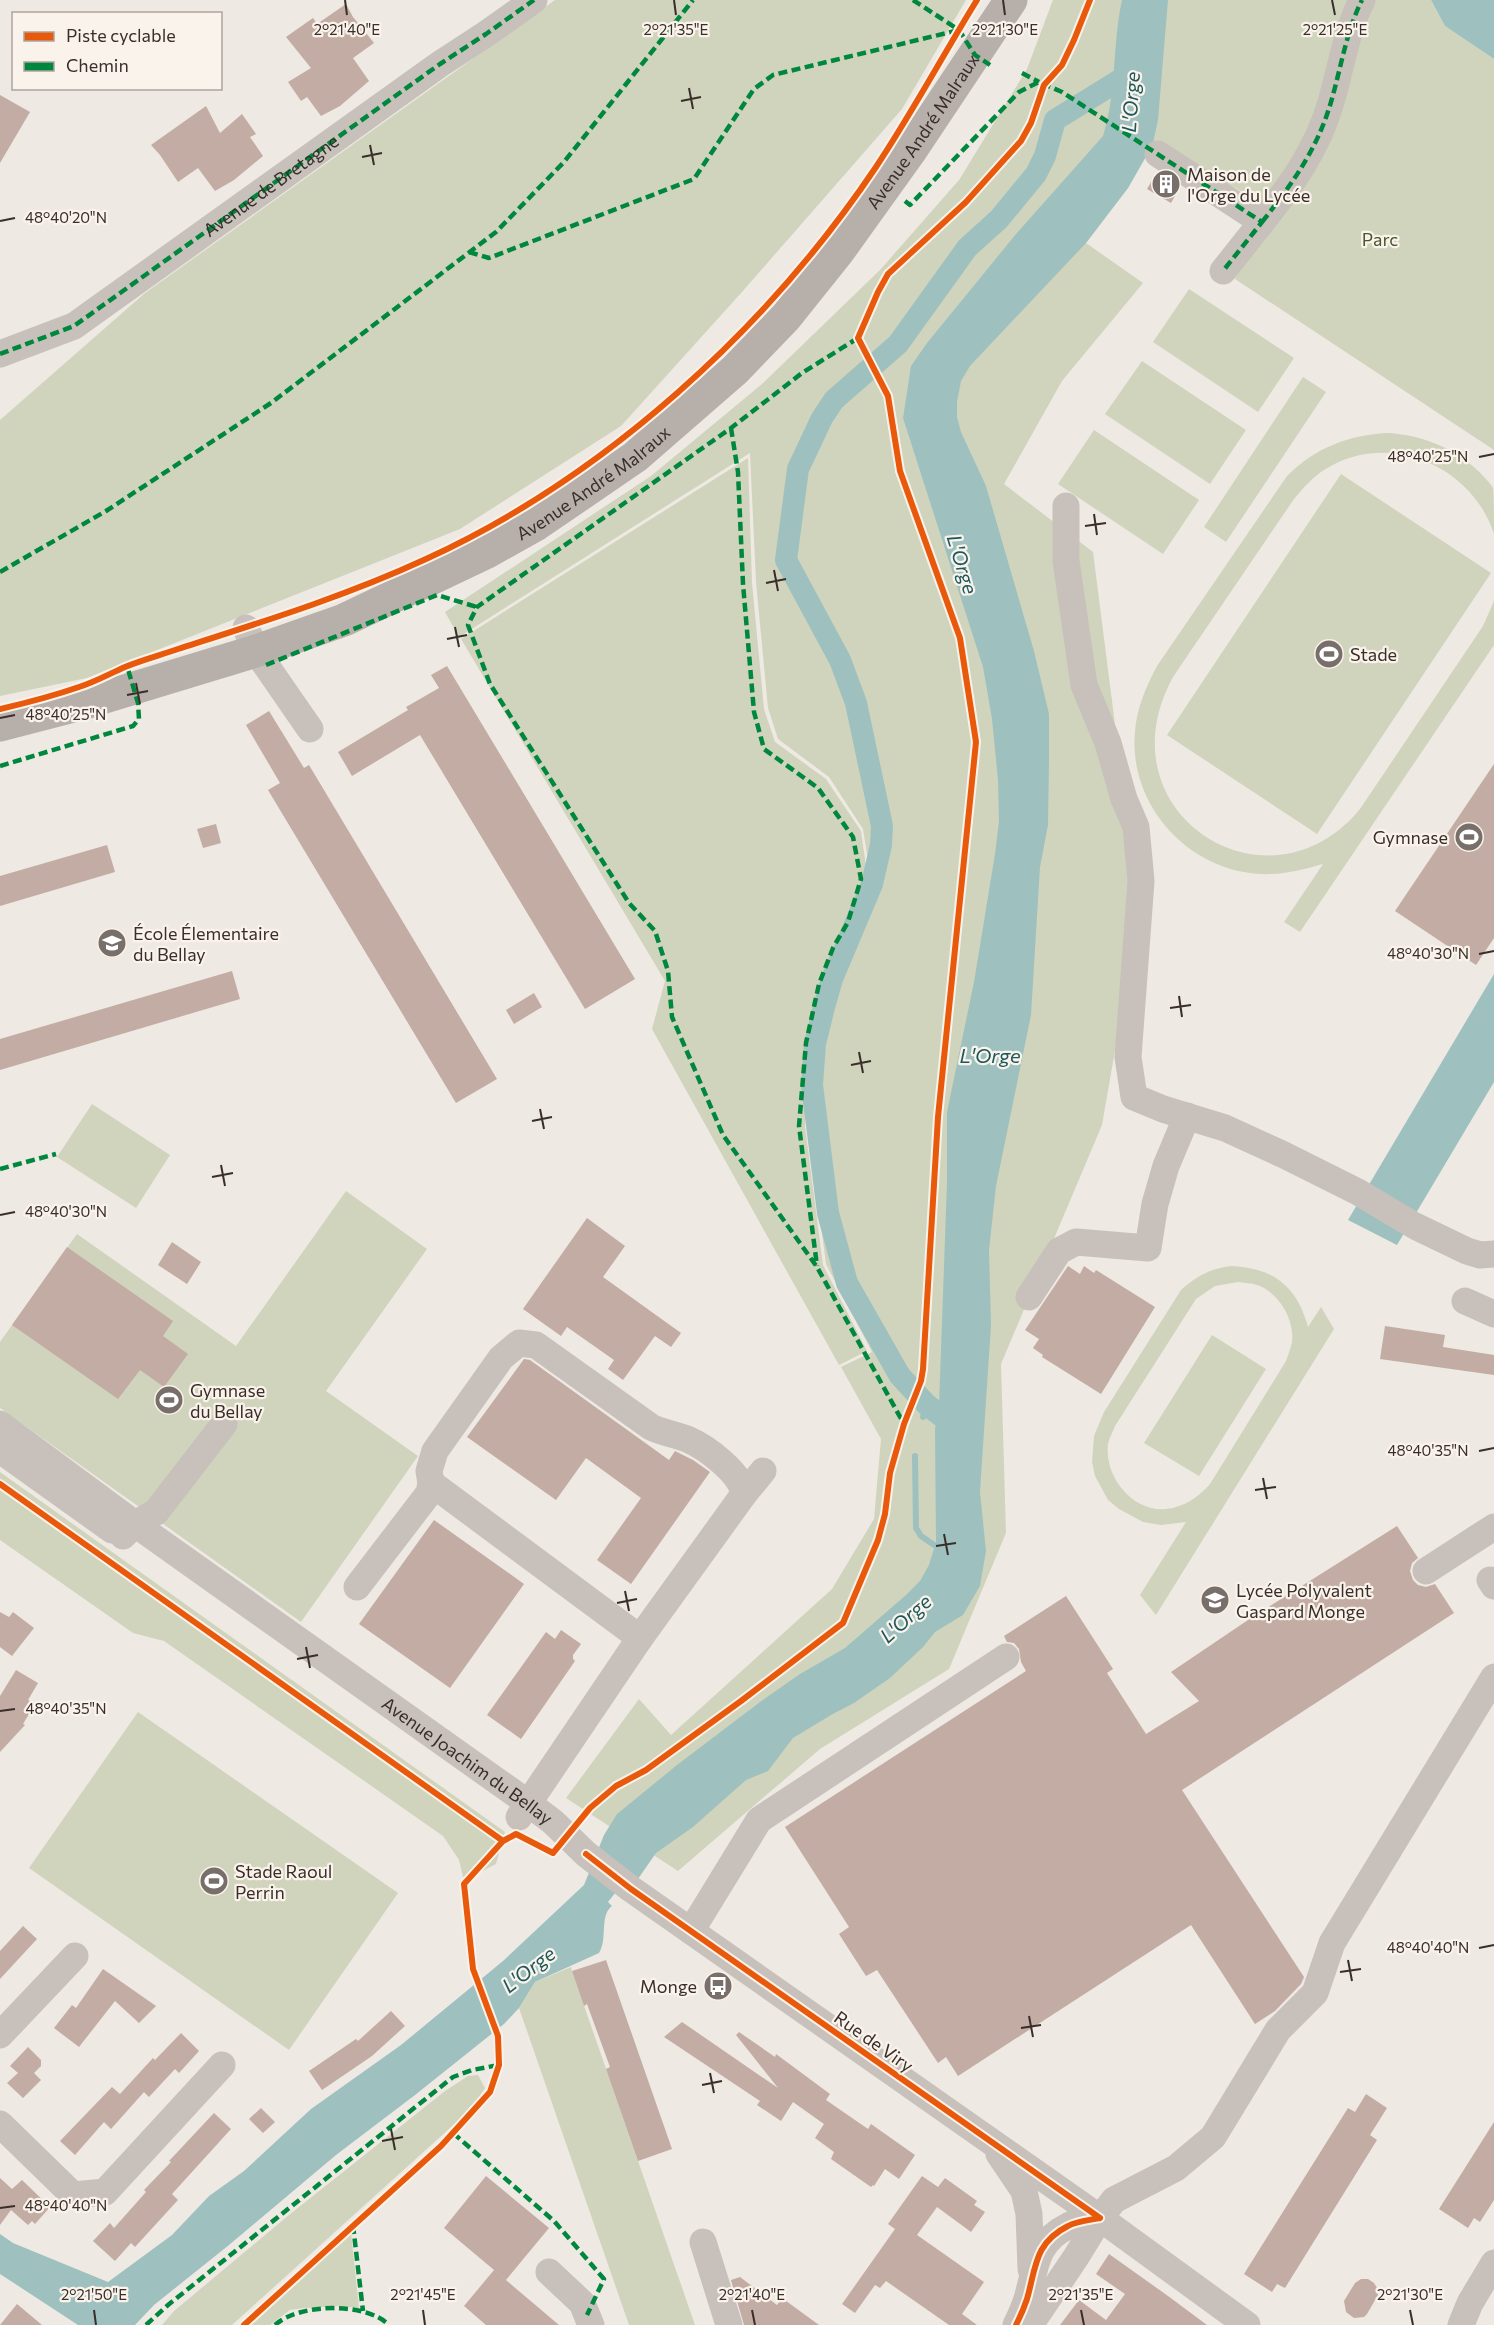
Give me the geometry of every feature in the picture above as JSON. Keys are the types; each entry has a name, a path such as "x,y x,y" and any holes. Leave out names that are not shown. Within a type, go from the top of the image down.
{"main road":[{"name":"Avenue André Malraux","path":"0,726 251,639 344,620 487,552 537,524 635,457 735,370 786,317 838,252 909,153 1011,0"}],"street":[{"name":"Avenue de Bretagne","path":"0,354 74,326 440,64 534,0"},
{"path":"1224,271 1289,188 1310,157 1331,104 1354,15 1362,0"},
{"path":"1158,154 1262,222"},
{"path":"1066,506 1066,561 1084,685 1108,743 1136,827 1141,881 1128,1057 1134,1097 1225,1128 1358,1192 1415,1226 1467,1251 1480,1255 1494,1254"},
{"path":"251,639 310,729"},
{"path":"1029,1297 1059,1251 1076,1242 1148,1248 1155,1204 1166,1166 1187,1116"},
{"path":"1465,1301 1494,1314"},
{"path":"357,1587 429,1493 431,1483 429,1471 435,1451 501,1358 513,1347 525,1342 543,1349 651,1427 664,1434 684,1438 706,1450 739,1481 744,1494"},
{"path":"129,1531 156,1512 224,1424"},
{"name":"Avenue Joachim du Bellay","path":"0,1425 129,1531"},
{"name":"Avenue Joachim du Bellay","path":"0,1450 129,1531 523,1810 553,1822 586,1854 610,1873"},
{"path":"523,1810 640,1638 763,1471"},
{"path":"431,1483 640,1638"},
{"path":"1426,1571 1494,1527"},
{"path":"692,1931 759,1820 1006,1657"},
{"path":"1030,2325 1114,2200 1176,2168 1213,2138 1278,2030 1315,1993 1332,1943 1494,1677"},
{"name":"Rue de Viry","path":"610,1873 993,2142 1247,2325"},
{"path":"0,2035 75,1956"},
{"path":"0,2124 73,2195 105,2192 222,2065"},
{"path":"993,2142 1024,2191 1029,2214 1032,2274"},
{"path":"1016,2325 1027,2299 1039,2252 1052,2237 1069,2225 1100,2218"},
{"path":"703,2242 729,2325"},
{"path":"1450,2325 1465,2314 1494,2263"},
{"path":"549,2272 582,2303 591,2325"}],"green space":[{"path":"555,0 966,0 902,109 621,426 460,529 87,678 0,696 0,420 145,293"},
{"name":"Parc","path":"1053,0 1431,0 1445,26 1494,59 1494,450 1235,279 1267,205 1153,144 1128,188 1086,243 1143,283 1062,381 1004,484 1093,552 1139,913 1102,1125 1001,1364 1006,1533 949,1669 820,1749 678,1871 566,1798 639,1699 671,1735 832,1589 874,1519 881,1439 841,1367 872,1352 826,1264 808,1126 813,1043 825,986 838,951 855,923 871,879 863,829 829,777 778,739 768,708 756,582 750,453 459,637 445,612 651,476 762,384 880,270 959,180 1027,69"},
{"path":"1189,289 1294,358 1258,412 1153,342"},
{"path":"1142,361 1246,430 1210,484 1105,414"},
{"path":"1303,377 1326,392 1226,542 1204,527"},
{"path":"1094,430 1199,500 1163,554 1058,484"},
{"path":"1390,433 1429,441 1453,452 1475,467 1493,488 1494,534 1483,510 1467,489 1447,473 1424,461 1400,454 1374,453 1348,458 1324,470 1294,499 1173,677 1156,726 1158,770 1175,808 1204,836 1241,852 1282,855 1323,841 1360,809 1483,626 1494,601 1494,645 1300,932 1284,922 1323,864 1292,872 1260,874 1233,870 1209,860 1187,846 1168,828 1152,807 1141,784 1135,758 1136,722 1143,697 1157,666 1287,476 1309,458 1334,444 1361,436"},
{"path":"748,458 752,583 764,709 775,742 826,779 861,831 868,880 852,923 836,950 822,984 810,1042 805,1126 823,1265 867,1351 839,1365 652,1029 665,981 461,639"},
{"name":"Stade","path":"1341,474 1491,573 1317,834 1167,735"},
{"path":"92,1104 170,1155 136,1208 57,1157"},
{"name":"Gymnase du Bellay","path":"346,1191 427,1249 326,1391 418,1456 301,1622 0,1408 0,1342 77,1234 236,1346"},
{"path":"1232,1266 1271,1275 1290,1290 1297,1300 1308,1327 1321,1307 1334,1329 1156,1615 1140,1595 1186,1522 1161,1525 1143,1522 1108,1500 1095,1476 1092,1462 1094,1436 1104,1412 1181,1290 1205,1274","holes":["1238,1282 1255,1284 1265,1289 1284,1308 1292,1333 1292,1344 1286,1361 1206,1489 1191,1501 1173,1508 1154,1508 1142,1505 1123,1490 1111,1468 1108,1444 1115,1426 1196,1299 1215,1286"]},
{"path":"1212,1335 1266,1369 1199,1476 1144,1443"},
{"path":"0,1472 505,1832 496,1864 471,1877 463,1877 459,1860 443,1836 164,1641 133,1633 0,1540"},
{"name":"Stade Raoul Perrin","path":"138,1712 398,1893 289,2050 29,1868"},
{"path":"571,1967 695,2325 629,2325 519,2008 535,1982"},
{"path":"478,2075 485,2088 471,2109 232,2325 162,2325 174,2311 289,2215 445,2091 468,2076"},
{"path":"351,2232 359,2308 339,2306 290,2310 270,2325 249,2325"}],"water":[{"name":"L'Orge","path":"1122,0 1168,0 1158,120 1153,143 1128,188 1086,243 970,366 961,381 957,402 957,417 961,432 986,486 1034,651 1049,714 1048,825 1040,867 1031,1015 996,1186 989,1250 991,1325 980,1492 986,1551 980,1586 963,1615 935,1632 923,1647 890,1678 854,1703 793,1738 768,1771 746,1780 693,1827 656,1853 631,1889 623,1883 608,1902 612,1906 606,1916 602,1947 599,1953 535,1982 519,2008 504,2024 336,2155 154,2305 135,2325 78,2325 0,2274 0,2234 13,2243 108,2282 172,2235 209,2196 244,2171 311,2109 401,2045 503,1961 584,1885 604,1835 617,1814 760,1702 800,1674 845,1648 906,1595 920,1581 929,1565 936,1542 935,1429 939,1406 947,1182 947,1112 974,982 999,821 998,780 992,719 983,667 903,418 911,366 927,343 1016,234 1103,136 1113,85"},
{"path":"1431,0 1494,0 1494,59 1445,26"},
{"path":"1494,974 1494,1082 1397,1245 1348,1220"}],"building":[{"path":"346,4 353,17 374,43 353,58 369,81 340,106 321,116 307,97 301,101 288,82 311,68 286,37 313,18 317,24"},
{"path":"0,95 30,112 0,163"},
{"path":"206,106 220,133 242,114 256,134 250,137 263,156 234,180 215,191 198,168 178,182 151,145"},
{"name":"Maison de l'Orge du Lycée","path":"1157,172 1180,187 1171,203 1147,189"},
{"path":"447,666 635,979 585,1009 420,735 352,776 338,752 408,710 406,707 439,688 431,675"},
{"path":"269,711 304,768 309,765 497,1079 456,1103 268,790 280,783 246,725"},
{"name":"Gymnase","path":"1494,764 1494,938 1476,965 1395,911"},
{"path":"216,824 221,843 203,848 197,829"},
{"path":"107,845 115,872 0,906 0,876"},
{"path":"232,971 240,999 0,1070 0,1039"},
{"path":"534,993 542,1007 514,1024 506,1010"},
{"path":"587,1218 625,1246 603,1277 681,1333 671,1347 655,1336 623,1380 608,1369 614,1360 567,1327 561,1336 523,1309"},
{"path":"172,1242 201,1262 187,1284 158,1265"},
{"name":"Gymnase du Bellay","path":"67,1247 173,1321 163,1336 188,1354 164,1387 140,1370 118,1399 12,1325"},
{"path":"1068,1266 1080,1274 1084,1266 1094,1273 1096,1270 1155,1307 1101,1394 1042,1357 1043,1355 1033,1348 1039,1339 1025,1330"},
{"path":"1385,1326 1445,1335 1443,1347 1494,1355 1494,1375 1380,1359"},
{"path":"524,1359 530,1360 669,1460 675,1451 710,1472 631,1584 597,1560 641,1498 586,1458 556,1500 467,1437"},
{"path":"434,1520 524,1584 450,1688 359,1624"},
{"path":"1397,1526 1418,1558 1412,1563 1410,1571 1413,1580 1418,1585 1426,1587 1435,1584 1454,1613 1182,1790 1304,1977 1301,1984 1275,2011 1255,2024 1191,1925 958,2076 946,2057 938,2063 877,1970 866,1976 839,1934 849,1927 785,1827 1026,1671 1021,1662 1019,1649 1014,1643 1007,1642 1004,1636 1066,1596 1113,1669 1107,1673 1146,1734 1199,1701 1171,1672 1248,1620"},
{"path":"0,1612 9,1617 13,1612 34,1628 12,1656 0,1647"},
{"path":"561,1630 581,1644 573,1655 575,1661 521,1739 487,1715 546,1632 555,1639"},
{"path":"16,1670 38,1683 28,1700 35,1704 23,1724 25,1725 0,1752 0,1696"},
{"path":"23,1926 37,1939 0,1979 0,1951"},
{"path":"606,1960 672,2149 638,2161 606,2069 610,2067 587,2004 584,2006 572,1971"},
{"path":"103,1969 156,2006 139,2023 115,2001 79,2047 54,2028 72,2005 76,2008"},
{"path":"391,2011 405,2026 372,2056 322,2090 309,2071 356,2039 358,2041"},
{"path":"682,2022 778,2088 736,2035 739,2032 775,2057 776,2054 830,2094 826,2100 868,2129 871,2124 915,2155 899,2179 885,2169 871,2187 831,2159 834,2152 815,2138 824,2124 793,2102 781,2121 757,2105 760,2101 664,2037"},
{"path":"181,2033 199,2051 179,2073 175,2069 149,2097 144,2092 111,2129 104,2122 75,2155 60,2141 112,2087 120,2094 153,2058 155,2060"},
{"path":"28,2047 41,2060 41,2066 34,2073 41,2080 23,2098 7,2083 18,2073 10,2066"},
{"path":"1366,2094 1387,2108 1370,2135 1377,2140 1285,2288 1277,2284 1272,2292 1244,2274 1348,2108 1355,2112"},
{"path":"261,2108 275,2122 263,2133 249,2119"},
{"path":"214,2113 231,2129 172,2194 178,2200 135,2247 131,2243 115,2261 93,2241 110,2223 114,2228 146,2192 144,2190 171,2162 169,2161"},
{"path":"1494,2122 1494,2200 1480,2222 1474,2218 1468,2228 1439,2209"},
{"path":"486,2176 549,2228 506,2280 444,2228"},
{"path":"922,2176 938,2187 945,2178 977,2201 974,2205 985,2212 971,2232 937,2207 917,2235 984,2282 962,2314 977,2325 949,2325 886,2281 880,2288 875,2285 855,2313 842,2304 895,2229 888,2224"},
{"path":"0,2178 12,2189 22,2180 50,2207 35,2224 32,2221 28,2225 11,2210 0,2225"},
{"path":"1109,2254 1207,2325 1060,2325 1079,2300 1106,2320 1125,2294 1096,2274"},
{"path":"494,2270 559,2325 486,2325 464,2306"},
{"path":"740,2277 777,2305 782,2298 819,2325 744,2325 731,2280"},
{"path":"1361,2279 1368,2279 1374,2283 1378,2295 1364,2317 1354,2318 1346,2312 1344,2301 1355,2283"},
{"path":"17,2304 42,2325 0,2325"}],"waterway":[{"path":"949,1422 926,1404 900,1376 847,1283 828,1213 812,1085 815,1044 832,979 872,884 881,845 882,826 856,703 840,660 786,560 798,469 822,418 834,400 898,344 967,248 999,219 1036,174 1045,156 1055,120 1118,81 1129,78"},
{"path":"923,1417 926,1404"},
{"path":"915,1456 916,1528 921,1536 940,1549"}],"marked path":[{"path":"0,354 74,326 440,64 534,0"},
{"path":"0,572 106,511 271,403 496,232 564,162 693,0"},
{"path":"913,0 959,30 975,55 990,65"},
{"path":"1262,222 1293,180 1319,136 1331,102 1344,50 1362,0"},
{"path":"469,252 489,258 694,179 754,89 773,75 959,30"},
{"path":"1022,73 1039,82"},
{"path":"905,201 910,205 1019,92 1039,82 1062,92 1262,222 1223,271"},
{"path":"858,338 802,373 731,428 477,607 468,625 490,684 629,903 655,931 668,971 672,1017 723,1135 817,1267 904,1424"},
{"path":"731,428 738,472 743,584 754,712 764,749 818,788 853,837 861,879 848,922 833,948 819,984 806,1043 799,1126 817,1266"},
{"path":"266,665 437,595 477,607"},
{"path":"0,766 133,726 139,719 138,703 127,666"},
{"path":"0,1169 56,1154"},
{"path":"146,2325 453,2077 472,2070 499,2065"},
{"path":"453,2133 554,2221 604,2279 587,2315"},
{"path":"353,2225 363,2311"},
{"path":"275,2325 300,2312 332,2308 365,2312 389,2325"}],"cycle path":[{"path":"0,709 85,685 131,664 304,608 396,572 492,525 556,486 618,442 677,393 733,341 785,285 833,227 889,147 977,0"},
{"path":"244,2325 441,2146 490,2092 499,2065 498,2036 473,1969 464,1884 503,1841 516,1834 553,1853 590,1808 616,1786 646,1770 843,1623 878,1540 885,1514 890,1473 923,1369 938,1117 976,742 960,638 900,471 888,396 858,338 888,274 966,202 1021,141 1031,123 1044,85 1062,65 1090,0"},
{"path":"0,1484 503,1841"},
{"path":"586,1854 631,1889 1100,2218"},
{"path":"1016,2325 1027,2299 1042,2248 1057,2233 1072,2224 1100,2218"}],"place":[{"name":"Maison de l'Orge du Lycée","path":"1166,184"},
{"name":"Stade","path":"1329,654"},
{"name":"Gymnase","path":"1469,837"},
{"name":"École Élementaire du Bellay","path":"112,943"},
{"name":"Gymnase du Bellay","path":"169,1400"},
{"name":"Lycée Polyvalent Gaspard Monge","path":"1215,1600"},
{"name":"Stade Raoul Perrin","path":"214,1881"},
{"name":"Monge","path":"718,1986"}]}
